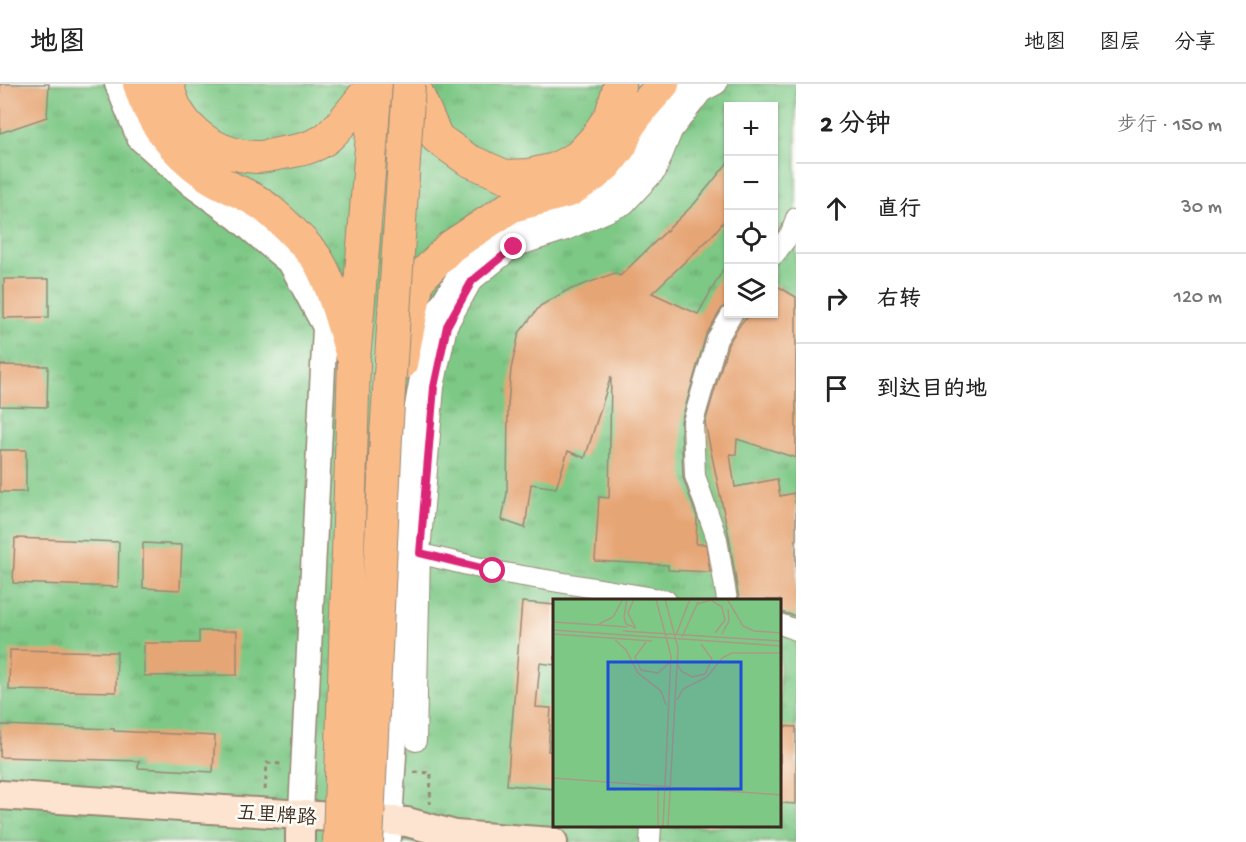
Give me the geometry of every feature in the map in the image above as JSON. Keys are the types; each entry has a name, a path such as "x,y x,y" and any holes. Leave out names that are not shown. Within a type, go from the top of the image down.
{"main road":[{"path":"140,84 144,101 160,130 178,150 206,175 268,209 316,257 330,287 354,362"},
{"path":"168,84 170,97 180,118 195,133 219,150 258,157 299,150 327,139 375,84"},
{"path":"339,842 354,362 375,84"},
{"path":"411,84 437,138 468,160 505,176 528,175 555,169 578,157 595,139 611,115 620,84"},
{"path":"390,837 386,436 411,84"},
{"path":"386,436 418,280 450,247 512,206 569,191 593,176 608,164 621,146 635,117 663,84"},
{"name":"五里牌路","path":"0,795 300,830"},
{"name":"五里牌路","path":"0,812 390,837 407,822 455,836 553,842"}],"street":[{"path":"117,84 139,138 291,264 325,327 300,830"},
{"path":"416,741 413,552 414,423 432,321 469,261 524,224 592,206 639,168 657,120 696,84"},
{"path":"390,837 413,552 434,387 447,326 472,281 514,247 566,230 625,204 656,171 672,131 702,92 717,84"},
{"path":"778,250 794,229"},
{"path":"727,599 717,539 695,476 693,422 717,339 730,318"},
{"path":"413,552 493,571 660,599"},
{"path":"781,624 796,630"},
{"path":"650,842 651,827"}],"green space":[{"path":"0,84 796,84 796,842 0,842"}],"building":[{"path":"0,84 49,84 47,117 0,133"},
{"path":"724,167 724,221 711,237 652,293 698,314 724,268 724,307 706,335 681,422 683,477 697,517 696,544 706,544 710,572 668,570 668,565 595,561 599,497 609,498 611,376 585,458 568,451 556,488 531,484 525,528 502,520 507,493 508,405 511,369 519,333 540,306 566,291 615,273 620,276 695,203"},
{"path":"4,279 49,279 49,317 4,318"},
{"path":"778,286 796,297 796,458 737,439 736,455 730,454 735,487 777,479 780,496 794,493 796,616 781,612 781,599 739,599 729,537 705,423 728,344 741,323 747,318 778,318"},
{"path":"0,365 48,366 47,407 0,406"},
{"path":"0,450 26,450 26,492 0,492"},
{"path":"15,538 119,542 118,587 13,583"},
{"path":"143,543 182,545 180,590 143,588"},
{"path":"522,602 553,605 553,665 540,663 536,707 551,708 548,751 553,752 553,789 507,785"},
{"path":"199,631 237,631 237,675 144,676 144,643 199,643"},
{"path":"10,650 117,652 116,692 9,690"},
{"path":"1,725 114,729 114,731 215,736 213,772 138,768 139,761 0,757"},
{"path":"781,726 796,727 796,804 781,803"}],"route":[{"path":"493,571 420,553 434,387 447,326 472,281 514,247"}]}
